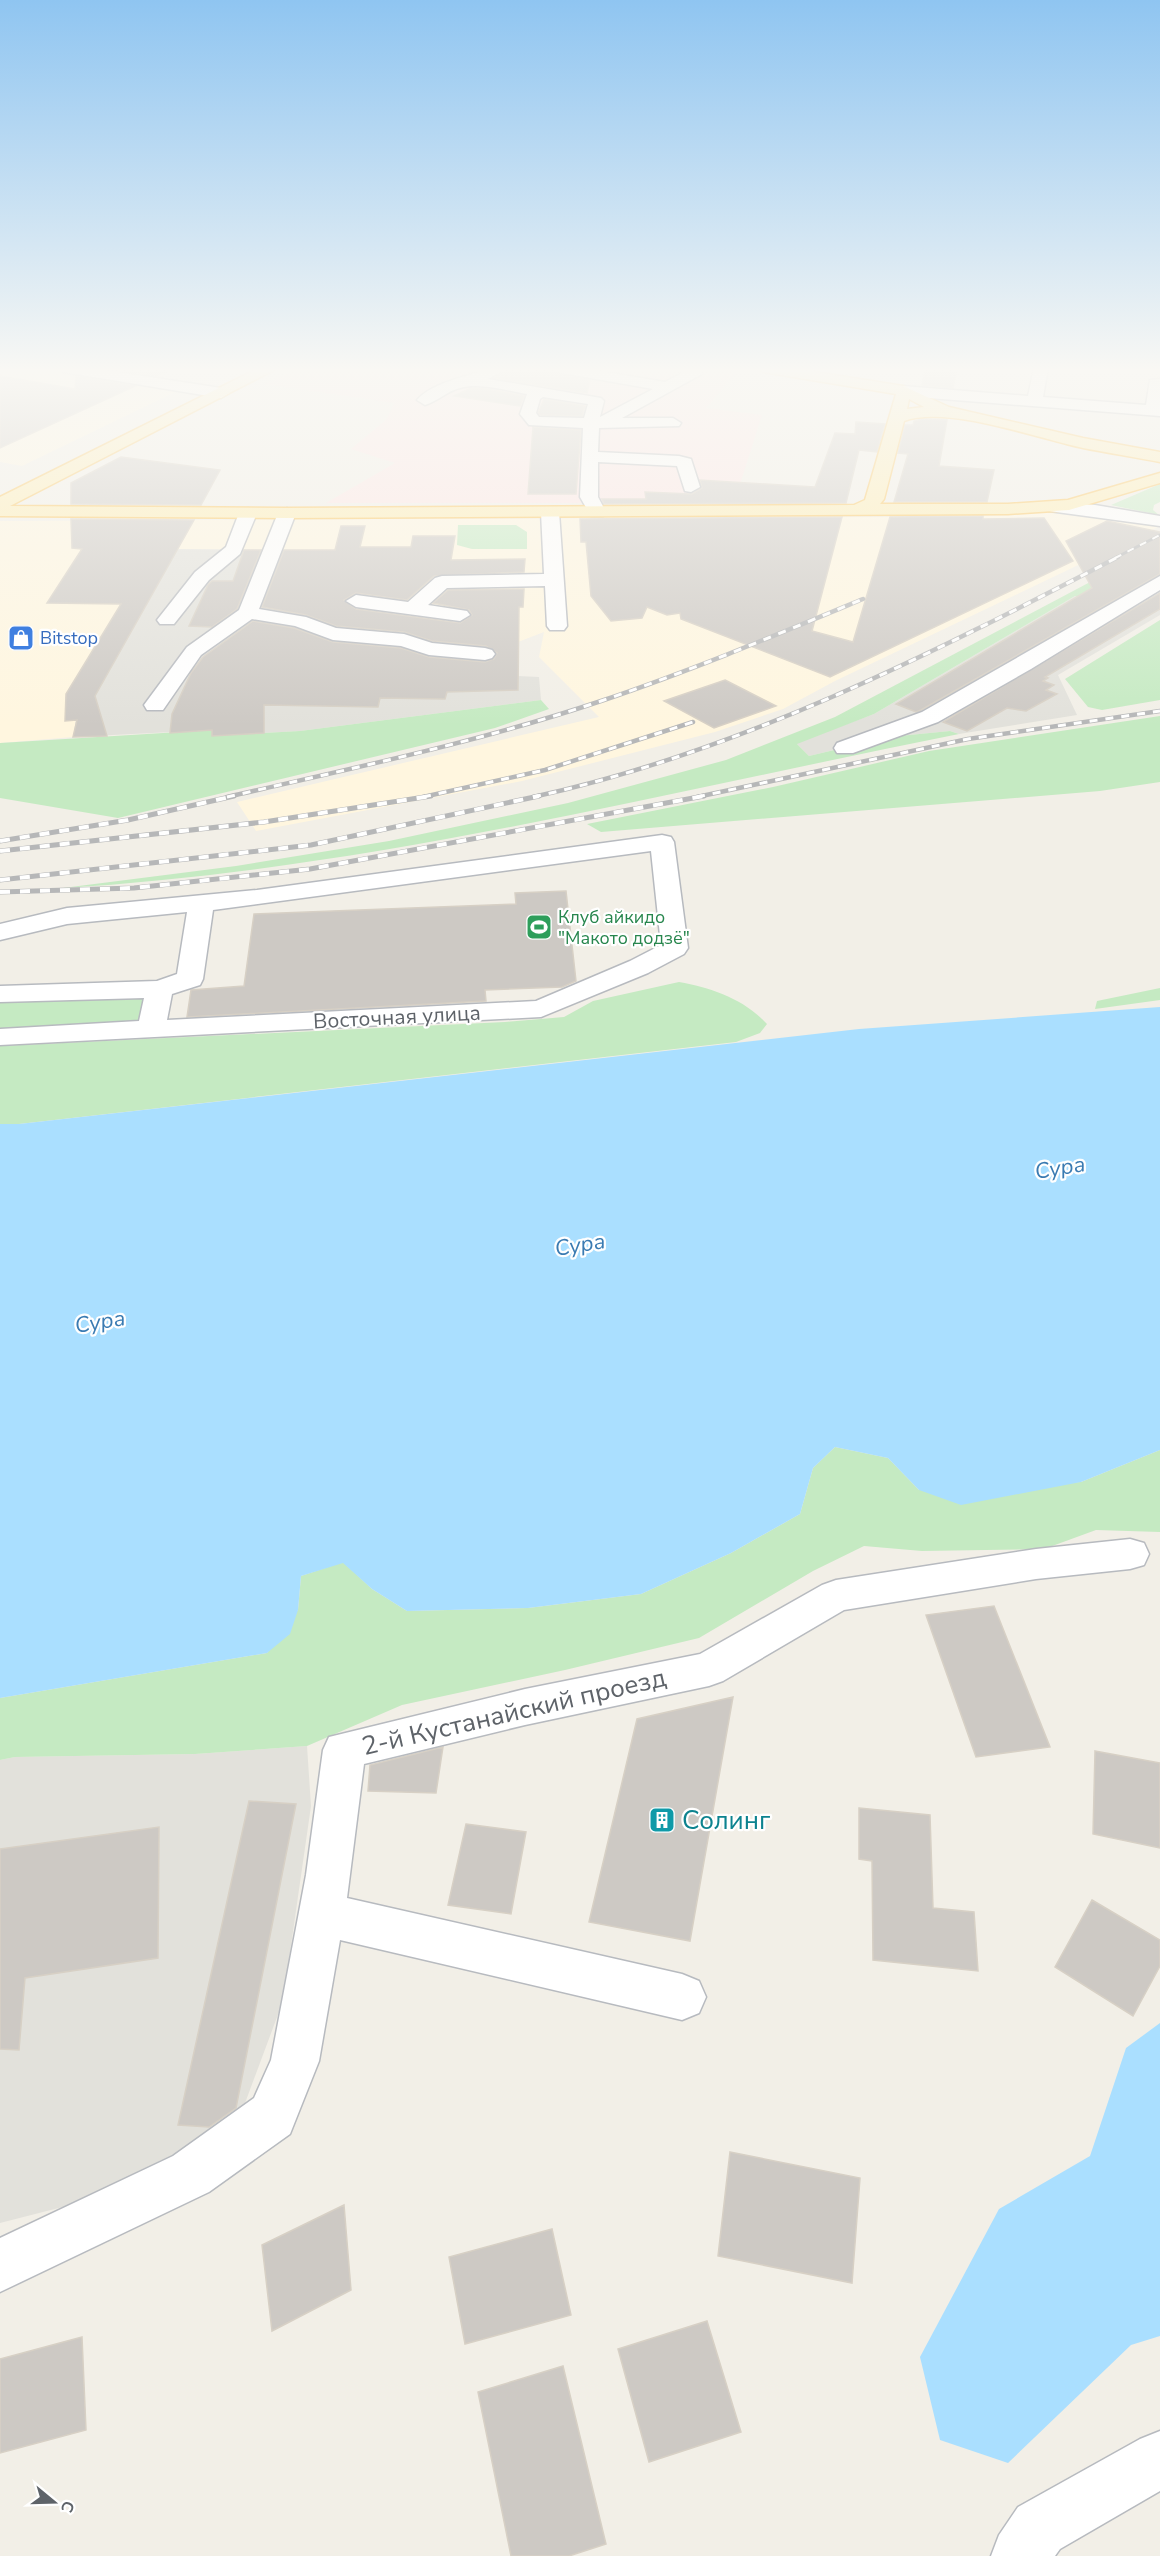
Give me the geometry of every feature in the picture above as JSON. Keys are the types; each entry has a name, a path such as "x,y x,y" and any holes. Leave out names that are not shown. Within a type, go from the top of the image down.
{"main road":[{"path":"0,504 33,487"},
{"path":"854,511 871,504 878,487"},
{"path":"1100,496 1115,487"},
{"path":"0,511 597,512 854,511 1055,507 1129,487"},
{"path":"875,499 886,506 907,510"}],"street":[{"path":"589,487 589,497 597,512"},
{"path":"1055,507 1160,520"},
{"path":"550,512 557,626"},
{"path":"167,620 202,576 234,550 248,513"},
{"path":"155,705 194,651 248,613 287,513"},
{"path":"412,609 442,582 554,580"},
{"path":"845,748 930,717 1024,665 1160,582"},
{"path":"356,601 460,615"},
{"path":"248,613 298,621 333,634 404,640 429,649 485,654"},
{"name":"Восточная улица","path":"0,1037 541,1010 639,967 675,948 662,842 201,903"},
{"path":"0,932 67,916 201,903 190,980 159,989 0,994"},
{"path":"151,1029 159,989"},
{"name":"2-й Кустанайский проезд","path":"0,2266 191,2174 272,2116 295,2061 322,1914 344,1750 525,1707 709,1669 836,1596 1036,1564 1130,1554"},
{"path":"322,1914 682,1997"},
{"path":"1020,2556 1039,2528 1160,2459"}],"shaded area":[{"path":"353,487 739,487 734,503 326,503"},
{"path":"1061,511 1160,526 835,681 783,709 715,732 522,781 256,831 237,802 599,717 539,657 544,632 518,642 466,642 364,631 326,619 309,550 155,549 66,695 65,721 76,720 73,737 0,743 0,521 984,516"},
{"path":"155,549 310,550 307,560 327,620 364,631 466,642 518,642 518,676 539,677 541,700 300,731 212,736 212,730 73,737 76,720 65,721 66,695"},
{"path":"1160,556 1160,615 1058,675 1077,715 959,734 950,731 889,737 809,756 796,743 874,714 1075,596 1091,600"},
{"path":"307,1746 311,1806 283,2001 238,2122 82,2202 0,2223 0,1760 15,1757 195,1754"}],"green space":[{"path":"1152,487 1160,487 1160,502 1154,505 1153,510 1159,515 1111,505"},
{"path":"458,525 516,525 527,532 527,549 472,549 457,545"},
{"path":"1160,545 1091,600 1075,596 874,714 797,744 809,756 889,737 950,731 959,734 625,804 402,847 289,865 177,879 63,888 236,866 389,841 568,803 726,760 835,717"},
{"path":"1160,620 1160,700 1102,710 1088,707 1065,679"},
{"path":"541,700 549,709 495,728 118,818 0,798 0,743 212,730 212,736 300,731"},
{"path":"1160,716 1160,782 1100,791 601,832 587,824 773,787 929,751"},
{"path":"679,982 738,1001 767,1024 760,1033 736,1042 19,1124 0,1124 0,1046 505,1022 564,1017 593,1001"},
{"path":"1160,988 1160,1000 1095,1009 1097,1001"},
{"path":"147,995 141,1024 0,1029 0,1000"},
{"path":"835,1447 888,1458 919,1490 1081,1482 1160,1450 1160,1532 1096,1530 1044,1549 922,1551 864,1546 813,1571 699,1638 402,1705 307,1746 195,1754 15,1757 0,1760 0,1698 267,1653 298,1610 301,1576 343,1562 372,1589 407,1611 528,1608 641,1594 731,1553 800,1514 813,1468"}],"water":[{"name":"Сура","path":"1160,1007 1160,1450 1081,1482 961,1505 919,1490 888,1458 835,1447 813,1468 800,1514 731,1553 641,1594 528,1608 407,1611 372,1589 343,1563 301,1576 298,1610 290,1634 267,1653 0,1698 0,1124 19,1124 859,1029"},
{"path":"1160,2023 1160,2336 1131,2345 1008,2463 940,2440 920,2357 999,2209 1090,2156 1126,2048"}],"building":[{"path":"71,487 211,487 201,505 71,504"},
{"path":"529,487 577,487 576,494 528,494"},
{"path":"850,487 846,503 604,504 602,499 646,499 645,492 692,494 702,488"},
{"path":"898,487 990,487 987,502 894,502"},
{"path":"983,516 983,519 1044,518 1073,561 830,677 681,619 680,613 667,615 647,607 642,618 611,621 591,596 586,542 581,542 580,519 842,517 812,631 853,642 890,517"},
{"path":"71,519 194,520 95,696 107,736 73,737 77,720 65,721 66,694 121,604 47,603 82,549 72,548"},
{"path":"1107,521 1160,532 1160,574 921,710 916,712 896,704 1092,588 1066,541"},
{"path":"341,526 365,526 360,547 411,547 413,536 455,536 451,560 525,559 524,572 434,576 407,600 356,593 344,600 356,609 460,623 472,615 469,610 433,603 448,590 524,589 523,607 519,607 518,690 447,692 445,699 380,698 378,707 264,705 264,733 212,736 212,730 170,733 172,714 191,673 203,657 253,621 294,628 333,642 401,648 429,657 485,662 494,659 497,653 486,646 432,641 404,632 336,626 306,615 262,607 284,550 335,550"},
{"path":"244,550 261,550 237,609 212,627 189,626 208,585 212,581 233,581"},
{"path":"1160,593 1160,609 1045,677 1048,678 1043,681 1054,685 1046,690 1057,694 1026,711 1007,708 967,731 943,722"},
{"path":"725,680 776,706 714,728 664,701"},
{"path":"566,891 576,981 562,987 485,990 486,1001 187,1017 191,990 244,986 254,914 516,904 515,893"},
{"path":"994,1606 1050,1747 976,1757 926,1615"},
{"name":"Солинг","path":"733,1697 690,1941 589,1922 637,1719"},
{"path":"443,1747 436,1793 368,1791 370,1765"},
{"path":"1095,1751 1160,1763 1160,1848 1093,1834"},
{"path":"249,1801 296,1804 236,2108 209,2127 178,2125"},
{"path":"859,1808 930,1815 933,1908 974,1912 978,1971 873,1960 872,1861 859,1859"},
{"path":"466,1824 526,1832 511,1914 448,1905"},
{"path":"159,1827 158,1958 25,1978 19,2050 0,2049 0,1849"},
{"path":"1092,1900 1160,1940 1160,1966 1133,2016 1055,1967"},
{"path":"730,2152 860,2178 852,2283 718,2256"},
{"path":"344,2205 351,2290 272,2331 262,2245"},
{"path":"552,2229 571,2315 465,2344 449,2257"},
{"path":"707,2321 741,2432 649,2462 618,2349"},
{"path":"82,2337 86,2430 0,2453 0,2359"},
{"path":"563,2366 606,2544 569,2556 511,2556 478,2392"}],"railway":[{"path":"1115,558 1160,535"},
{"path":"533,797 610,778 760,727 905,664 1118,557"},
{"path":"227,797 416,754 555,716 700,665 863,599"},
{"path":"697,797 968,739 1160,711"},
{"path":"423,797 545,770 693,722"},
{"path":"0,841 128,820 234,796"},
{"path":"0,851 264,822 431,796"},
{"path":"0,880 311,845 539,796"},
{"path":"0,892 134,888 310,869 704,796"}],"place":[{"name":"Bitstop","path":"21,638"},
{"name":"Клуб айкидо \"Макото додзё\"","path":"539,927"},
{"name":"Солинг","path":"662,1820"}]}
